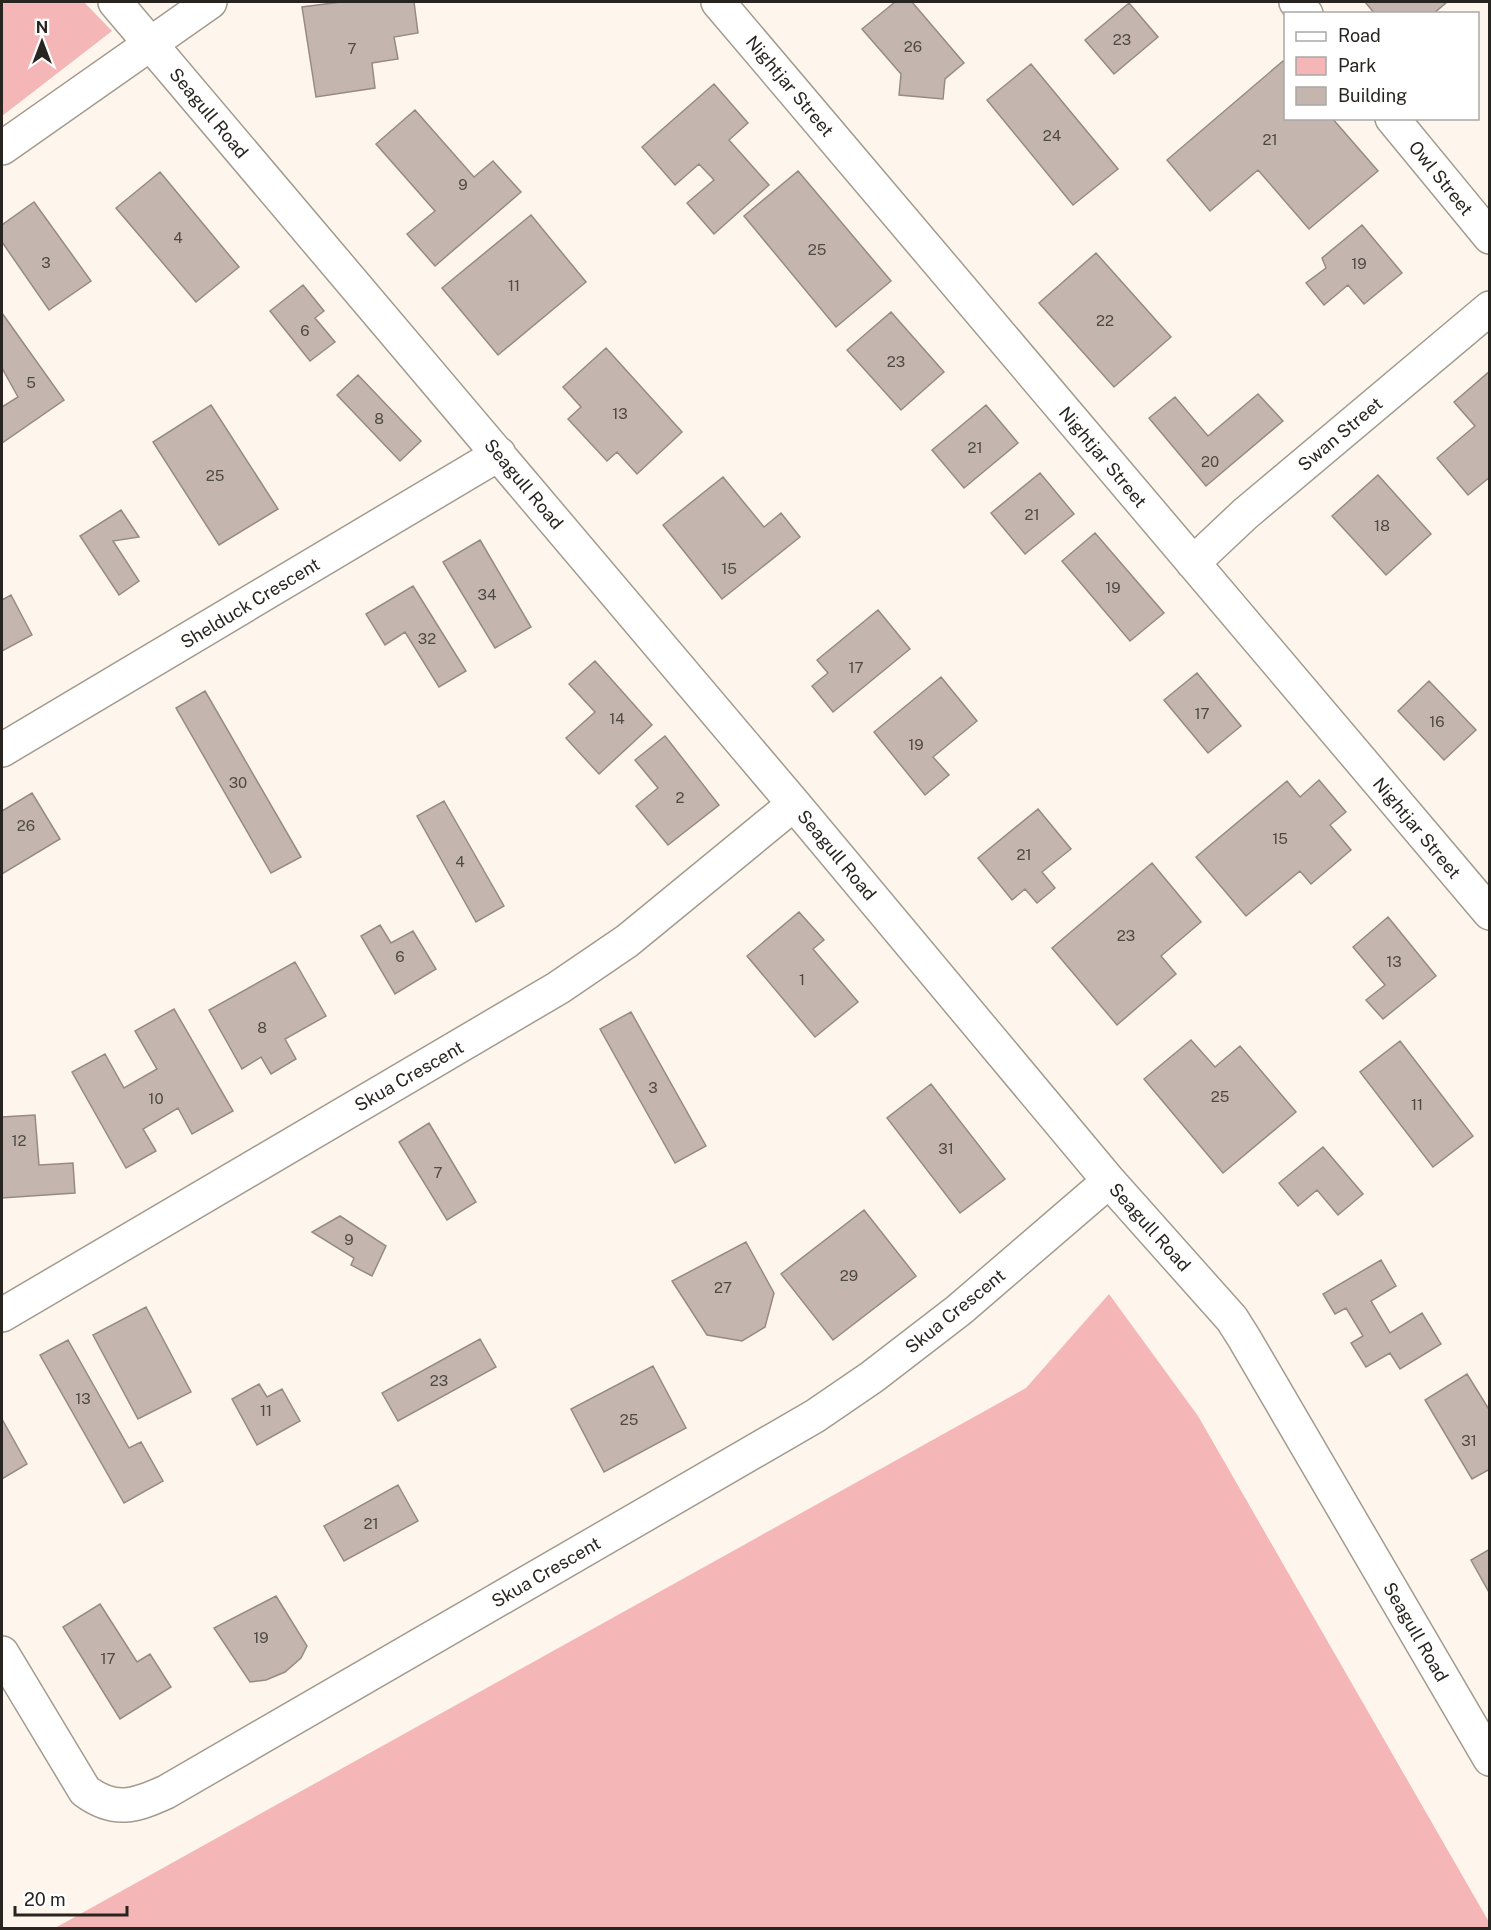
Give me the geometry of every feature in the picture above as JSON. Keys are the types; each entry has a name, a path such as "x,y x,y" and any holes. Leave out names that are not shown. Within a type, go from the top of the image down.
{"street":[{"name":"Seagull Road","path":"115,2 499,454 1109,1181 1225,1311 1244,1338 1490,1759"},
{"path":"2,148 210,2"},
{"name":"Nightjar Street","path":"718,2 1490,913"},
{"name":"Owl Street","path":"1394,120 1490,237"},
{"name":"Swan Street","path":"1193,563 1245,514 1490,308"},
{"name":"Shelduck Crescent","path":"2,750 499,454"},
{"name":"Skua Crescent","path":"2,1315 558,988 627,941 794,804"},
{"name":"Skua Crescent","path":"2,1653 85,1791 95,1799 109,1804 128,1806 145,1802 815,1416 872,1377 959,1310 1109,1181"}],"green space":[{"path":"2,2 84,2 112,31 2,116"},
{"path":"1109,1294 1198,1416 1489,1922 1489,1928 55,1928 1026,1388"}],"building":[{"path":"341,2 414,2 418,33 394,37 398,59 372,63 375,88 316,97 302,7"},
{"path":"895,2 912,2 964,63 945,79 943,99 899,95 901,74 862,29"},
{"path":"1365,2 1447,2 1435,12 1373,12"},
{"path":"1129,3 1158,37 1114,74 1085,40"},
{"path":"1283,61 1284,120 1334,120 1378,171 1309,229 1258,170 1210,211 1167,160"},
{"path":"1031,64 1118,169 1073,205 987,100"},
{"path":"714,84 748,123 729,140 769,185 714,234 687,203 714,180 699,164 675,185 642,147"},
{"path":"415,110 474,177 493,161 521,192 435,266 407,234 435,211 376,144"},
{"path":"798,171 891,281 836,327 744,216"},
{"path":"160,172 239,267 196,302 116,208"},
{"path":"34,202 91,281 49,310 2,242 2,225"},
{"path":"531,215 586,282 498,355 442,288"},
{"path":"1362,225 1402,273 1364,304 1348,285 1324,305 1306,283 1326,268 1322,258"},
{"path":"1096,253 1171,337 1114,387 1039,303"},
{"path":"303,285 324,311 315,318 335,342 310,361 270,311"},
{"path":"891,312 944,372 901,410 847,350"},
{"path":"2,313 64,400 2,443 2,407 18,397 2,368"},
{"path":"606,348 682,432 637,474 617,452 607,461 568,419 581,407 563,387"},
{"path":"1490,371 1490,477 1468,495 1437,458 1475,426 1454,402"},
{"path":"358,375 421,441 400,461 337,395"},
{"path":"1258,394 1283,421 1206,486 1149,418 1175,397 1208,436"},
{"path":"211,405 278,509 219,545 153,442"},
{"path":"986,405 1018,443 964,488 932,450"},
{"path":"1040,473 1074,514 1025,554 991,513"},
{"path":"1378,475 1431,534 1386,575 1332,516"},
{"path":"723,477 764,527 781,513 800,537 722,599 663,525"},
{"path":"121,510 139,537 113,541 139,581 119,595 80,536"},
{"path":"1095,533 1164,613 1130,641 1062,561"},
{"path":"480,540 531,627 495,648 443,562"},
{"path":"413,586 466,671 439,687 405,632 385,645 366,614"},
{"path":"11,595 32,635 2,651 2,600"},
{"path":"878,610 910,649 833,712 812,686 828,673 817,660"},
{"path":"595,661 652,725 599,774 566,738 595,712 569,684"},
{"path":"1197,673 1241,726 1208,753 1164,700"},
{"path":"941,677 977,721 933,757 949,775 925,795 874,732"},
{"path":"1429,681 1476,730 1444,760 1398,711"},
{"path":"205,691 301,857 271,873 176,708"},
{"path":"665,736 719,805 668,845 636,806 658,788 635,760"},
{"path":"1319,780 1346,812 1330,825 1351,850 1311,884 1300,871 1246,916 1196,857 1287,781 1300,797"},
{"path":"32,793 60,839 2,874 2,811"},
{"path":"444,801 504,906 476,922 417,816"},
{"path":"1038,809 1071,849 1042,872 1055,888 1037,903 1025,889 1012,900 978,858"},
{"path":"1152,863 1201,922 1161,956 1176,974 1117,1025 1052,948"},
{"path":"799,912 824,940 813,949 858,1002 815,1037 747,956"},
{"path":"1388,917 1436,976 1383,1019 1366,1000 1385,985 1353,947"},
{"path":"380,925 391,943 413,931 436,969 395,994 361,936"},
{"path":"295,962 326,1016 285,1039 296,1059 271,1074 261,1057 242,1069 209,1010"},
{"path":"174,1009 233,1111 192,1134 178,1108 143,1129 156,1151 126,1168 72,1072 105,1054 124,1088 157,1069 135,1031"},
{"path":"631,1012 706,1146 675,1163 600,1029"},
{"path":"1191,1040 1215,1067 1240,1046 1296,1112 1223,1173 1144,1079"},
{"path":"1400,1041 1473,1136 1433,1167 1360,1072"},
{"path":"931,1084 1005,1179 960,1213 887,1118"},
{"path":"35,1115 39,1165 73,1163 75,1193 2,1198 2,1117"},
{"path":"429,1123 476,1202 447,1220 399,1142"},
{"path":"1323,1147 1363,1194 1338,1215 1317,1190 1298,1206 1279,1183"},
{"path":"864,1210 916,1276 833,1340 781,1274"},
{"path":"340,1216 386,1246 372,1276 351,1265 354,1258 312,1232"},
{"path":"746,1242 774,1293 765,1327 742,1341 707,1335 672,1281"},
{"path":"1381,1260 1396,1286 1371,1301 1390,1333 1422,1313 1441,1344 1400,1369 1390,1353 1366,1367 1351,1343 1363,1336 1346,1308 1335,1314 1323,1294"},
{"path":"146,1307 191,1392 138,1419 93,1335"},
{"path":"480,1339 496,1367 398,1421 382,1393"},
{"path":"68,1340 129,1448 141,1442 163,1481 124,1503 40,1355"},
{"path":"653,1366 686,1428 604,1472 571,1409"},
{"path":"1467,1374 1490,1411 1490,1469 1472,1479 1425,1400"},
{"path":"259,1384 267,1397 282,1389 300,1421 257,1445 232,1399"},
{"path":"2,1419 27,1464 2,1479"},
{"path":"398,1485 418,1521 344,1561 324,1526"},
{"path":"1490,1549 1490,1594 1471,1560"},
{"path":"276,1596 307,1646 301,1658 285,1672 266,1680 250,1682 214,1628"},
{"path":"100,1604 137,1662 150,1654 171,1687 120,1719 63,1627"}]}
